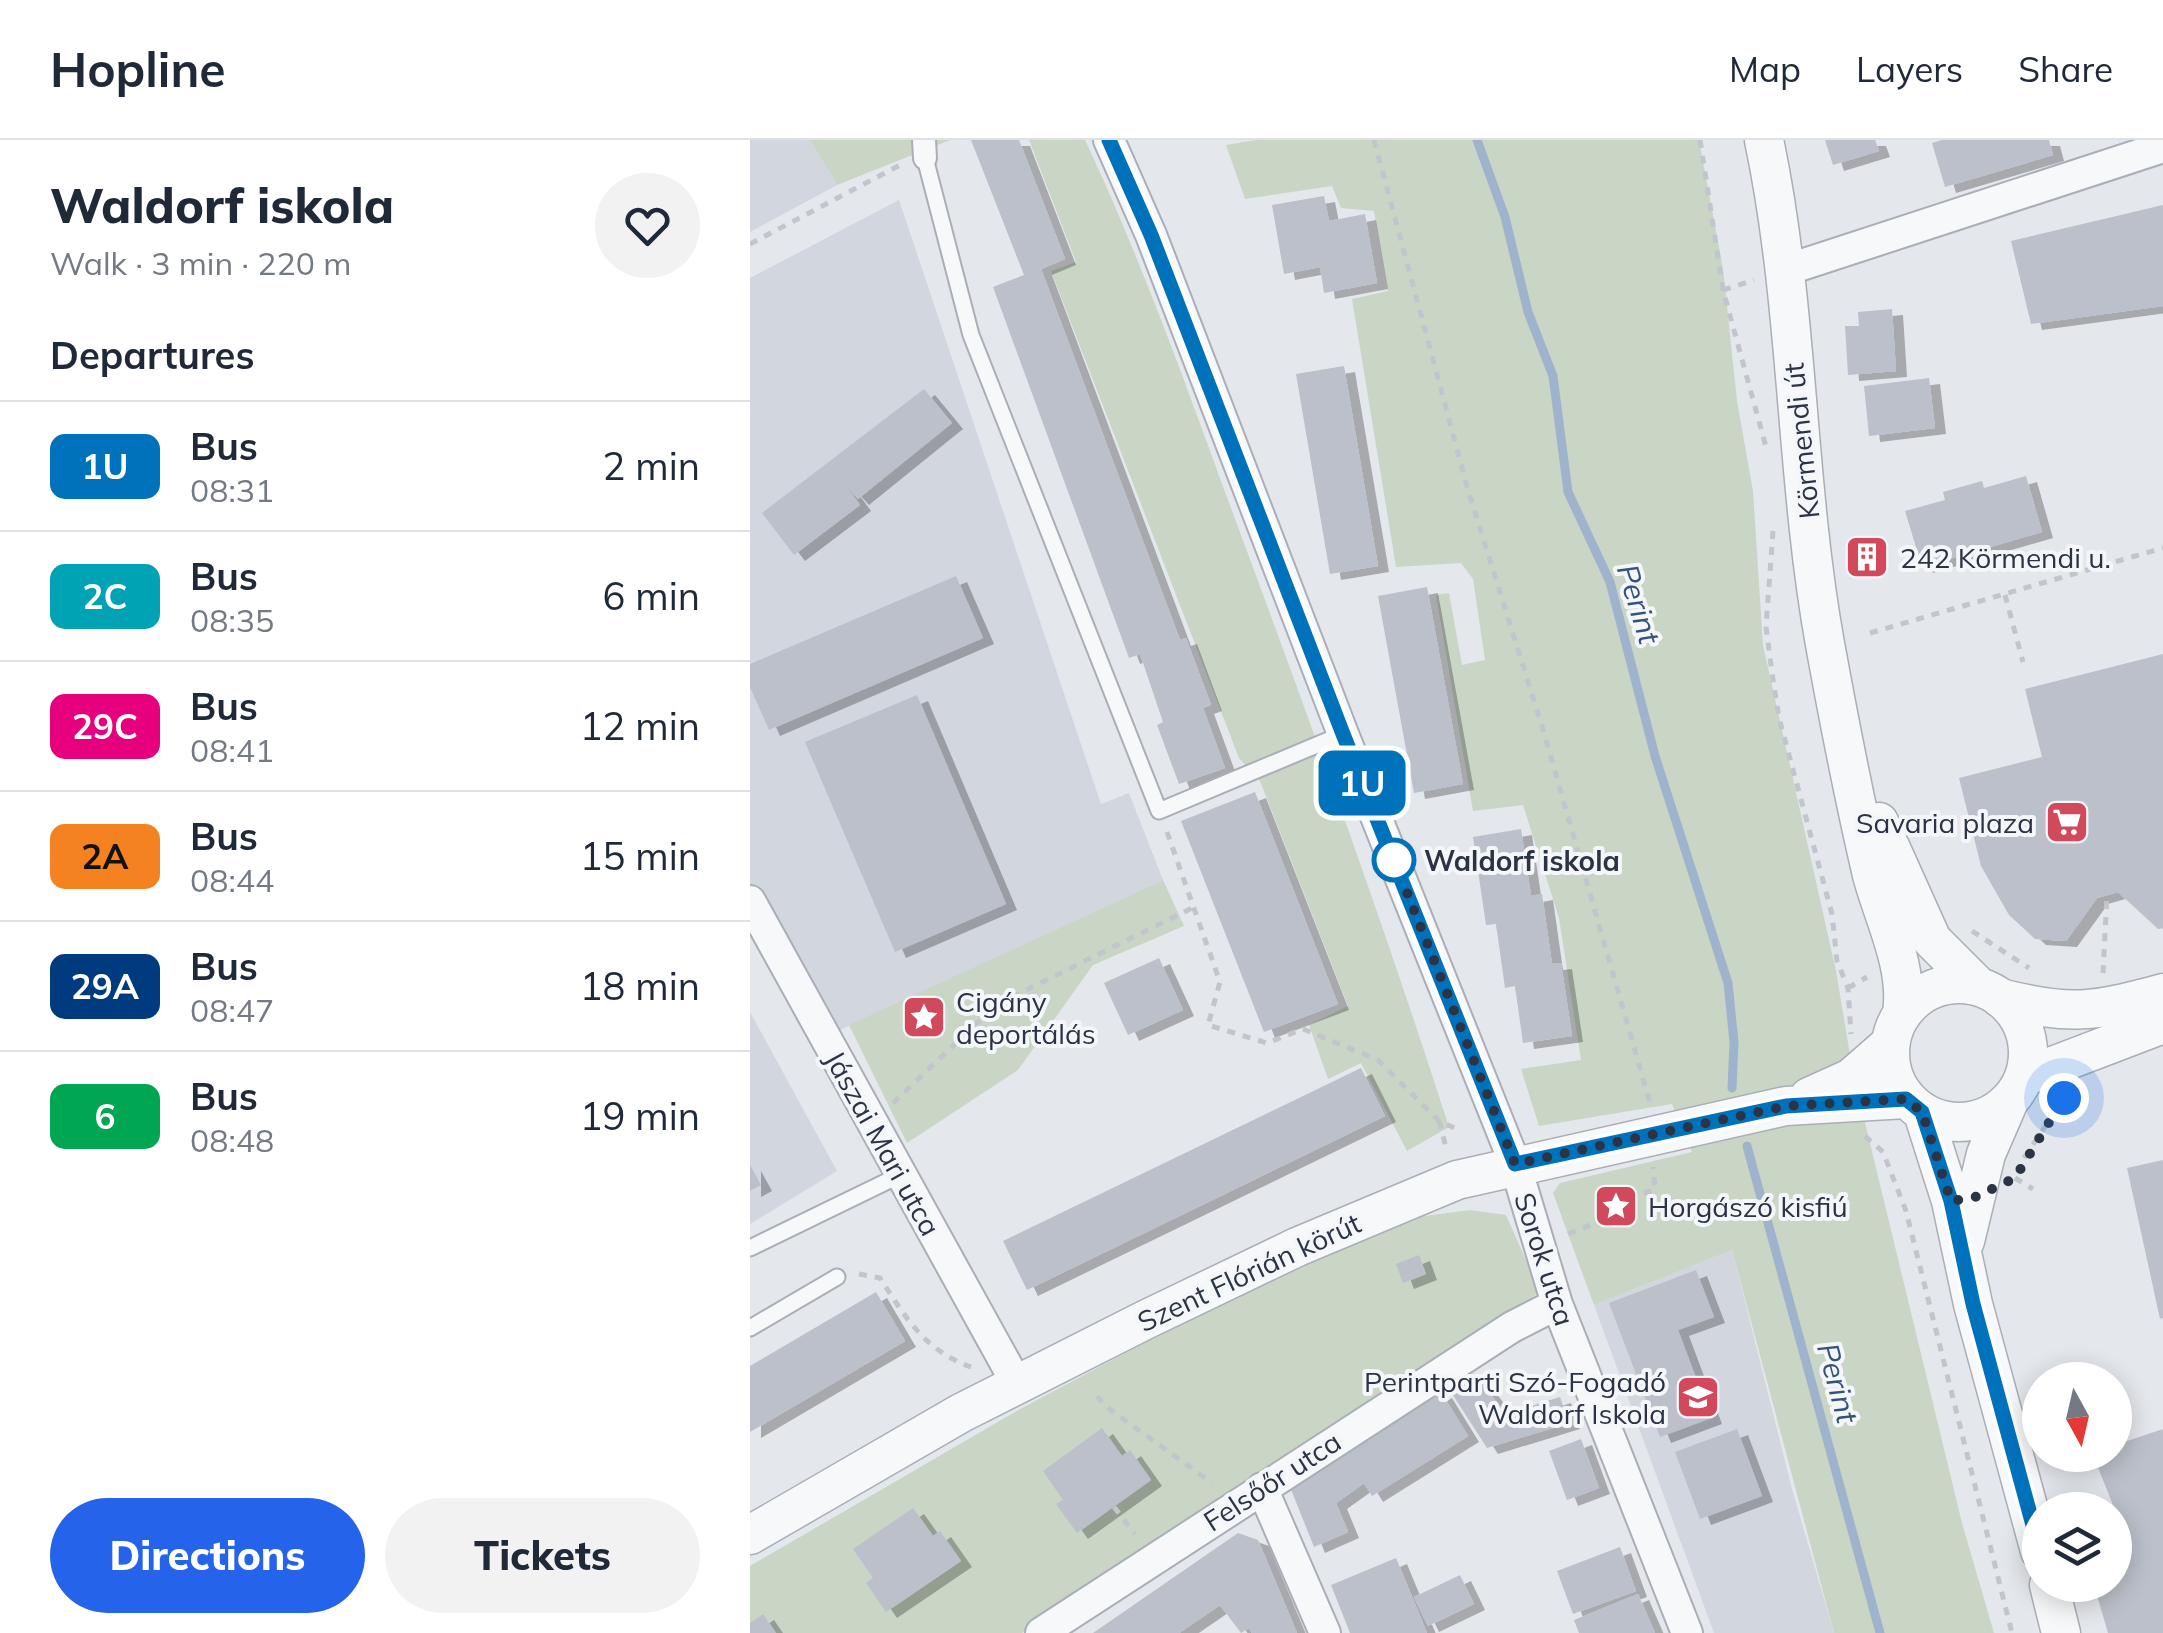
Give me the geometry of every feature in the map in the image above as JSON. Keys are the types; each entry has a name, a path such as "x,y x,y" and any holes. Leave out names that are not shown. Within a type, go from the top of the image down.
{"street":[{"name":"Sorok utca","path":"1108,140 1151,235 1343,734 1515,1164 1557,1304 1687,1633"},
{"name":"Körmendi út","path":"1764,140 1784,272 1824,639 1874,884 1898,959 1904,996 1896,1029"},
{"path":"1784,272 2163,147"},
{"name":"Körmendi út","path":"1844,741 1932,940 1990,993"},
{"name":"Jászai Mari utca","path":"750,901 873,1123 898,1176 1017,1384"},
{"path":"2025,1492 1963,1255 1962,1200 1914,1106 1892,1074 1896,1029 1934,989 1956,984 2058,1012 2096,1011 2163,993"},
{"path":"1962,1200 2016,1089 2026,1038 2016,1014 1990,993"},
{"path":"1914,1106 1951,1122 1970,1122 2016,1089 2163,1024"},
{"name":"Szent Flórián körút","path":"1823,1097 1851,1078 1896,1029"},
{"name":"Szent Flórián körút","path":"750,1535 1017,1384 1328,1233 1457,1180 1515,1164 1662,1142 1823,1097 1914,1106"},
{"name":"Felsőőr utca","path":"1041,1633 1512,1327 1557,1304"},
{"path":"1262,1488 1325,1633"},
{"path":"2053,1602 2061,1633"}],"lane":[{"path":"925,150 971,335 1159,810 1343,734"},
{"path":"750,1248 898,1176"},
{"path":"750,1328 837,1278"}],"path":[{"path":"1374,140 1468,490 1662,1142 1656,1189 1638,1199 1614,1204 1603,1216 1568,1234"},
{"path":"1700,140 1723,290 1741,370 1769,457"},
{"path":"750,244 925,150"},
{"path":"1776,520 1769,554 1766,627 1777,703 1832,914 1837,960 1848,988"},
{"path":"1870,633 2163,548"},
{"path":"2005,595 2023,662"},
{"path":"1159,810 1220,982 1208,1026 1267,1043 1304,1029 1378,1060 1438,1121 1457,1129"},
{"path":"2107,895 2103,974 2118,970"},
{"path":"873,1123 964,1030 996,1005 1194,907"},
{"path":"1975,930 2043,976"},
{"path":"2012,1633 1906,1211 1962,1200 2015,1178 2064,1098"},
{"path":"1438,1121 1448,1154"},
{"path":"2015,1178 2033,1189"},
{"path":"837,1278 868,1272 880,1278 902,1312 941,1356 979,1369"},
{"path":"1098,1396 1104,1406 1212,1483"},
{"path":"1114,1507 1136,1534"}],"shaded area":[{"path":"750,140 810,140 837,185 750,232"},
{"path":"899,200 1101,804 1129,793 1163,880 825,1037 750,919 750,278"},
{"path":"750,1012 837,1171 750,1224"},
{"name":"Perintparti Szó-Fogadó Waldorf Iskola","path":"1732,1250 1792,1489 1834,1633 1714,1633 1594,1305"}],"green space":[{"path":"810,140 950,140 837,185"},
{"path":"1029,140 1085,140 1184,380 1347,826 1449,1127 1407,1151 1361,1063 1328,1079 1309,1025 1348,1006 1260,781 1239,758 1051,271 1076,262"},
{"path":"1256,140 1699,140 1723,269 1737,401 1753,491 1763,645 1836,971 1853,1073 1962,1523 1994,1633 1834,1633 1732,1250 1594,1305 1553,1193 1560,1183 1692,1152 1672,1104 1539,1126 1521,1069 1581,1060 1559,918 1523,805 1473,811 1436,595 1449,593 1462,665 1485,660 1473,579 1461,563 1396,567 1352,299 1388,291 1374,211 1341,208 1332,186 1245,199 1226,145"},
{"path":"1163,880 1184,926 1093,965 1018,1070 907,1143 849,1025"},
{"path":"1470,1210 1506,1215 1540,1292 1224,1495 1022,1633 750,1633 750,1566 1022,1408 1244,1290 1417,1217"}],"building":[{"path":"971,140 1019,140 1065,259 1041,269 1180,640 1186,638 1211,705 1203,708 1225,768 1179,784 1157,725 1163,722 1140,654 1129,658 993,287 1024,275"},
{"path":"1825,140 1875,140 1879,151 1833,165"},
{"path":"2049,140 2053,155 1945,187 1932,143"},
{"path":"1324,196 1329,221 1365,214 1377,283 1324,293 1320,267 1284,274 1272,205"},
{"path":"2163,205 2163,306 2031,324 2011,241"},
{"path":"1892,309 1896,371 1848,375 1845,326 1859,326 1858,312"},
{"path":"1344,366 1378,566 1330,574 1296,374"},
{"path":"1929,378 1935,428 1869,436 1864,386"},
{"path":"924,389 952,423 858,499 846,486 860,505 794,555 762,513"},
{"path":"2026,476 2042,532 1922,567 1905,511 1945,500 1943,492 1982,481 1984,488"},
{"name":"242 Körmendi u.","path":"1870,549 1872,564 1863,565 1861,550"},
{"path":"956,576 983,638 769,730 750,687 750,664"},
{"path":"1427,587 1463,784 1414,793 1378,596"},
{"name":"Savaria plaza","path":"2163,654 2163,928 2158,929 2118,892 2097,898 2066,941 2035,939 2009,915 1981,866 1959,778 2042,757 2025,689"},
{"path":"917,695 1006,904 895,952 805,742"},
{"path":"1255,792 1338,1004 1264,1032 1181,821"},
{"path":"1521,829 1531,896 1542,894 1552,964 1561,963 1572,1036 1523,1043 1515,986 1505,988 1496,924 1486,925 1473,837"},
{"path":"1159,958 1183,1010 1128,1035 1104,983"},
{"path":"1361,1068 1385,1116 1027,1290 1003,1241"},
{"path":"2163,1160 2163,1318 2160,1319 2127,1168"},
{"path":"750,1165 761,1185 750,1191"},
{"path":"1419,1255 1426,1274 1403,1283 1396,1264"},
{"path":"1696,1270 1714,1317 1678,1330 1711,1418 1660,1437 1609,1303"},
{"path":"876,1292 905,1341 750,1432 750,1366"},
{"path":"1474,1373 1506,1414 1560,1397 1569,1423 1487,1448 1449,1389"},
{"path":"1441,1392 1468,1436 1372,1496 1364,1483 1336,1503 1348,1532 1314,1547 1290,1487"},
{"path":"1102,1428 1122,1456 1130,1450 1151,1480 1077,1533 1056,1504 1063,1500 1043,1471"},
{"path":"1737,1429 1762,1496 1700,1519 1675,1452"},
{"path":"2163,1429 2163,1633 2108,1633 2099,1602 2132,1602 2132,1492 2108,1492 2100,1472 2132,1472 2132,1439"},
{"path":"1581,1439 1599,1488 1567,1500 1549,1451"},
{"path":"913,1508 933,1536 940,1531 961,1561 886,1612 866,1583 873,1578 853,1549"},
{"path":"1238,1533 1258,1540 1297,1633 1252,1633 1249,1628 1241,1633 1220,1605 1179,1633 1093,1633"},
{"path":"1620,1547 1636,1591 1573,1614 1557,1571"},
{"path":"1396,1558 1427,1633 1350,1633 1331,1585"},
{"path":"1460,1575 1474,1604 1428,1626 1414,1597"},
{"path":"1638,1594 1655,1633 1579,1633 1574,1620"},
{"path":"763,1614 776,1633 750,1633 750,1623"}],"waterway":[{"name":"Perint","path":"1477,140 1505,217 1528,312 1553,376 1568,492 1610,582 1655,756 1728,983 1734,1042 1732,1088"},
{"name":"Perint","path":"1747,1146 1880,1633"}],"bus line":[{"name":"1U","path":"1109,140 1151,235 1343,734 1515,1164 1786,1106 1906,1099 1922,1112 1951,1201 1973,1304 2024,1492"}],"place":[{"name":"242 Körmendi u.","path":"1867,557"},
{"name":"Savaria plaza","path":"2067,822"},
{"name":"Waldorf iskola","path":"1394,860"},
{"name":"Cigány deportálás","path":"924,1017"},
{"name":"Horgászó kisfiú","path":"1616,1206"},
{"name":"Perintparti Szó-Fogadó Waldorf Iskola","path":"1698,1397"}],"route":[{"path":"1394,860 1515,1164 1786,1106 1906,1099 1922,1112 1951,1201 1973,1198 2015,1178 2064,1098"}]}
